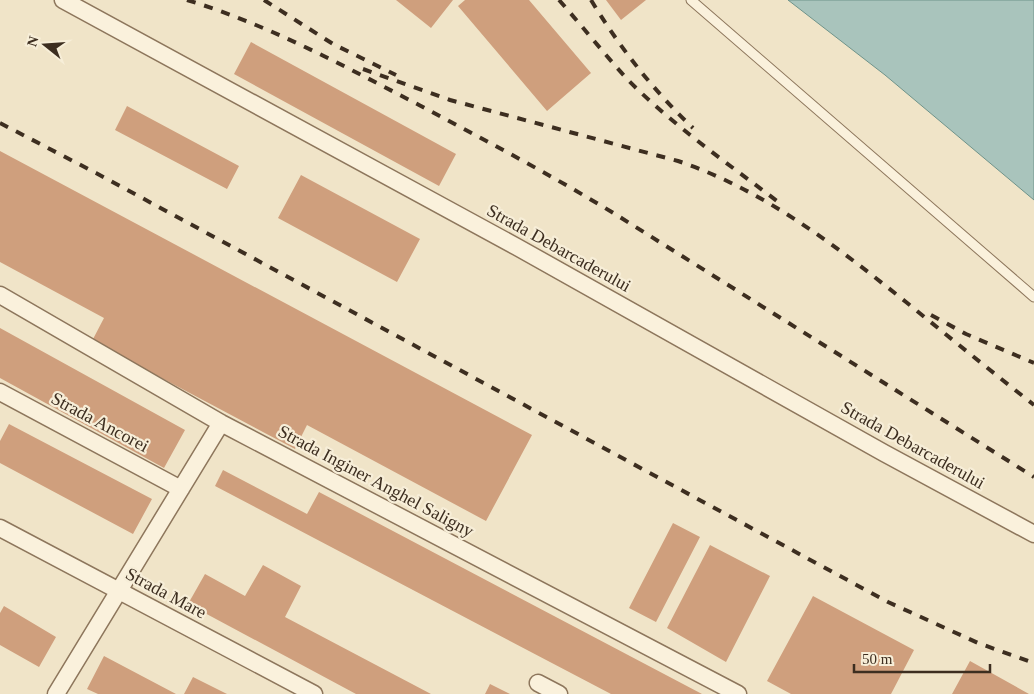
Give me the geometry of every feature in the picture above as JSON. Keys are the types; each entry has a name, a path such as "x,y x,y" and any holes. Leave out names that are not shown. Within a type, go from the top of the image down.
{"street":[{"name":"Strada Debarcaderului","path":"63,0 508,243 1034,534"},
{"name":"Strada Inginer Anghel Saligny","path":"0,295 222,423 738,694"},
{"name":"Strada Ancorei","path":"0,392 181,489"},
{"path":"59,693 118,591 222,423"},
{"name":"Strada Mare","path":"0,528 314,694"},
{"path":"538,683 559,694"}],"lane":[{"path":"691,0 1034,297"}],"water":[{"path":"788,0 1034,0 1034,200 885,75"}],"building":[{"path":"396,0 453,0 431,28"},
{"path":"465,0 529,0 591,73 547,111 458,6"},
{"path":"606,0 646,0 621,20"},
{"path":"251,42 456,154 439,186 234,74"},
{"path":"127,106 239,166 227,189 115,130"},
{"path":"0,151 532,435 486,521 307,425 295,449 92,341 104,318 0,262"},
{"path":"301,175 420,239 397,282 278,218"},
{"path":"0,328 185,430 164,468 0,378"},
{"path":"9,424 152,499 133,534 0,463 0,441"},
{"path":"223,470 307,514 319,492 702,694 611,694 215,486"},
{"path":"673,523 700,537 656,622 629,608"},
{"path":"710,545 770,576 726,662 667,628"},
{"path":"263,565 301,586 285,617 431,694 356,694 188,604 205,574 245,596"},
{"path":"813,596 914,650 891,694 791,694 767,681"},
{"path":"4,606 56,637 39,667 0,645 0,613"},
{"path":"104,656 176,694 98,694 87,689"},
{"path":"970,661 1029,694 952,694"},
{"path":"193,677 227,694 184,694"},
{"path":"490,684 510,694 485,694"}],"railway":[{"path":"187,0 247,21 306,47 419,105 542,172 615,214 1034,477"},
{"path":"264,0 333,44 396,75"},
{"path":"559,0 620,71 646,98 701,144 777,201"},
{"path":"591,0 638,68 664,99 693,128"},
{"path":"363,69 450,100 678,161 740,187 798,221 853,260 1034,405"},
{"path":"0,123 96,173 888,602 978,643 1034,663"},
{"path":"931,315 966,334 1034,363"}]}
